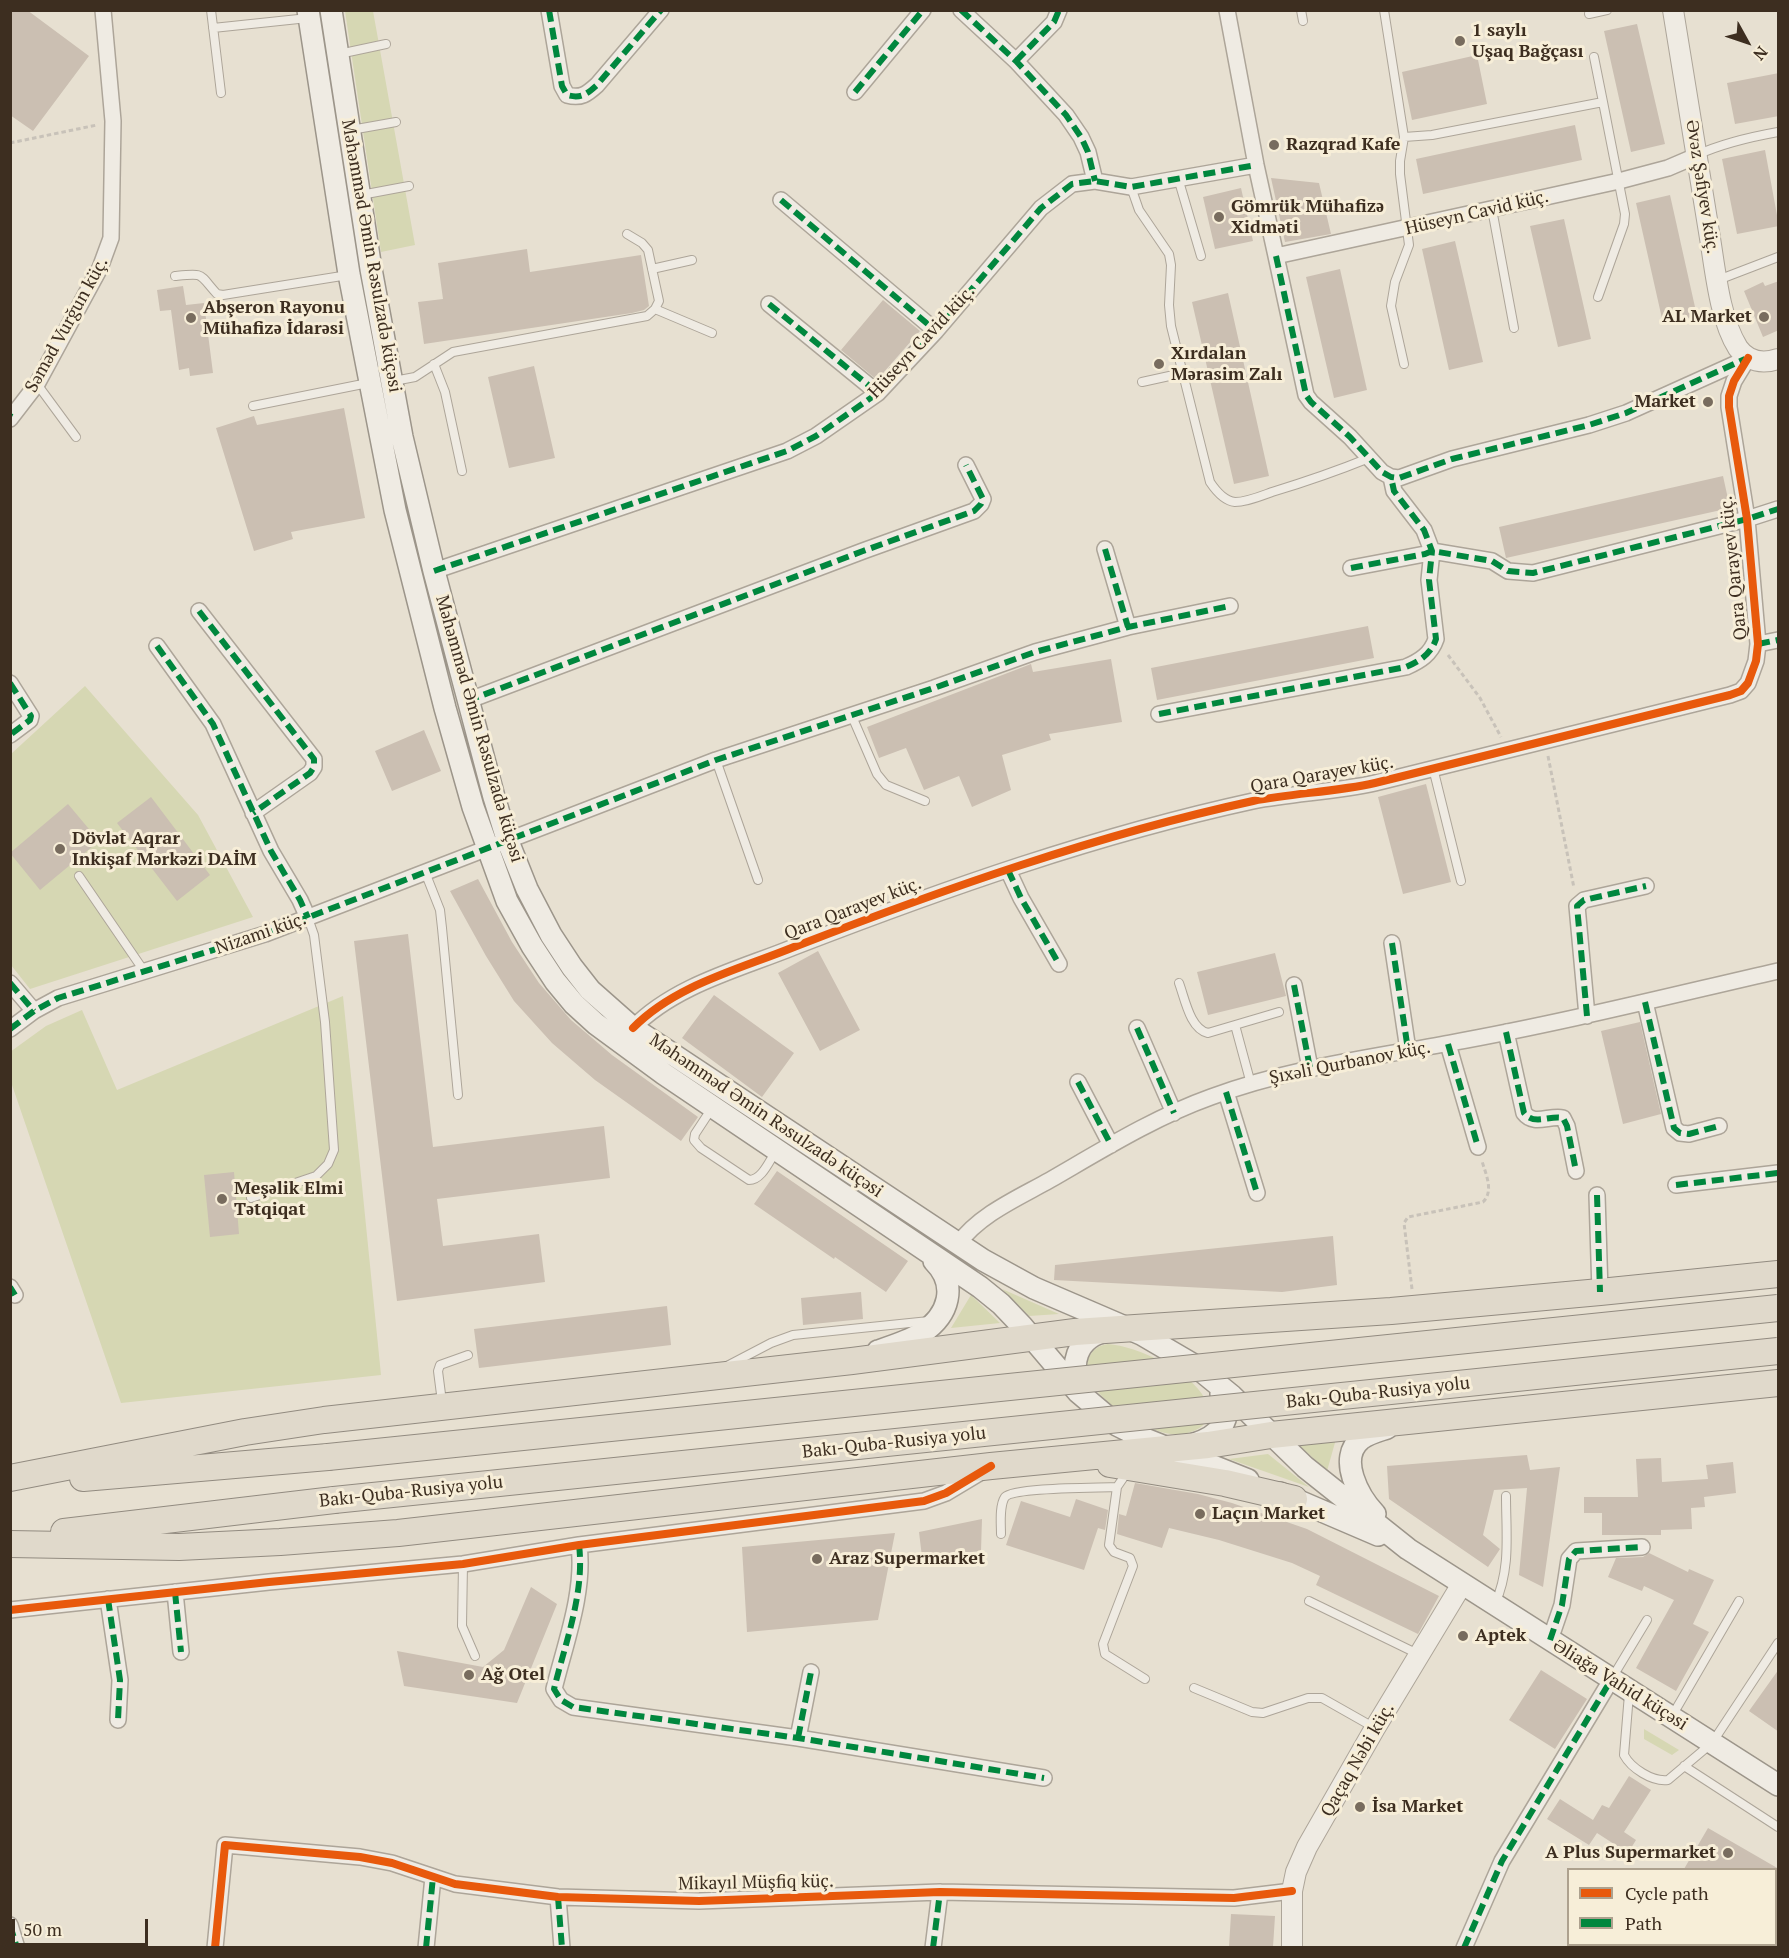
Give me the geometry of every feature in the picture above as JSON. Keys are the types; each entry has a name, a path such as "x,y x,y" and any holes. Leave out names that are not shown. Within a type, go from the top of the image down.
{"highway":[{"path":"10,1478 245,1431 443,1406 1125,1328 1415,1309 1779,1274"},
{"path":"10,1484 328,1457 1779,1308"},
{"name":"Bakı-Quba-Rusiya yolu","path":"10,1538 334,1500 1779,1352"},
{"path":"10,1544 179,1547 398,1533 991,1466 1170,1449 1409,1420 1779,1383"},
{"path":"1056,1461 1124,1477 1225,1482 1294,1498"}],"main road":[{"name":"Məhəmməd Əmin Rəsulzadə küçəsi","path":"331,10 371,269 402,437 467,701 507,839 538,914 572,967 590,990 633,1028 958,1244 1013,1278 1125,1328"},
{"name":"Məhəmməd Əmin Rəsulzadə küçəsi","path":"309,14 349,274 395,510 445,708 486,848 507,901 555,981 574,1004 596,1024 621,1044 713,1107 917,1243"},
{"path":"852,1361 920,1334 936,1320 947,1299 948,1280 940,1266 917,1243"},
{"path":"917,1243 994,1298 1070,1383 1092,1404 1124,1428 1170,1449 1294,1498 1408,1549"},
{"path":"1092,1404 1078,1383 1074,1371 1077,1353 1091,1336 1125,1328 1160,1344 1194,1365 1232,1396 1305,1467 1408,1549"},
{"path":"1170,1449 1205,1441 1213,1437 1223,1424 1226,1409 1223,1399 1213,1383 1194,1365"},
{"path":"1408,1549 1362,1497 1354,1480 1351,1458 1359,1440 1371,1433 1409,1420"},
{"name":"Əliağa Vahid küçəsi","path":"1408,1549 1779,1785"}],"street":[{"name":"Səməd Vurğun küç.","path":"11,417 37,384 107,253 111,238 113,121 103,10"},
{"path":"549,10 562,86 567,95 577,97 585,95 597,85 661,10"},
{"path":"855,92 923,10"},
{"path":"961,10 1016,61 1066,115 1081,136 1092,163 1095,181"},
{"path":"1016,61 1054,22 1059,10"},
{"path":"1227,10 1256,165 1306,394 1311,402 1350,436 1382,472 1391,477 1400,478 1444,461 1589,425 1626,413 1748,358 1756,362 1779,359"},
{"name":"Əvəz Şəfiyev küç.","path":"1673,10 1717,281 1733,337 1739,349 1748,358"},
{"name":"Hüseyn Cavid küç.","path":"1276,256 1619,181 1668,168 1696,156"},
{"name":"Hüseyn Cavid küç.","path":"434,571 787,451 816,436 878,393 936,331 1041,208 1072,184 1095,181 1131,187 1256,165"},
{"path":"781,200 936,331"},
{"path":"769,304 878,393"},
{"name":"Qara Qarayev küç.","path":"633,1028 659,1004 699,985 862,921 1008,870 1139,830 1279,796 1345,789 1741,691 1753,672 1758,644 1747,519 1729,396 1734,381 1748,358"},
{"path":"467,701 862,551 974,511 983,499 966,465"},
{"path":"1159,714 1406,667 1425,656 1433,647 1436,639 1430,580 1432,551 1424,530 1394,491 1391,477"},
{"path":"1351,568 1432,551 1483,558 1508,571 1533,573 1779,509"},
{"path":"1105,549 1128,627"},
{"name":"Nizami küç.","path":"10,1029 34,1011 58,998 217,950 308,918 507,839 716,760 1035,652 1128,627 1230,606"},
{"path":"199,611 314,759 314,766 310,773 253,813"},
{"path":"1758,644 1779,640"},
{"path":"157,646 213,724 271,851 308,918"},
{"path":"10,682 31,716 30,720 10,735"},
{"path":"1008,870 1021,898 1059,964"},
{"path":"1587,1016 1577,906 1584,900 1646,886"},
{"path":"1392,943 1408,1050"},
{"name":"Şıxəli Qurbanov küç.","path":"958,1244 967,1232 990,1214 1111,1145 1174,1113 1226,1092 1310,1068 1448,1044 1587,1016 1779,971"},
{"path":"10,984 34,1011"},
{"path":"1294,985 1310,1068"},
{"path":"1645,1002 1674,1128 1680,1133 1689,1134 1719,1126"},
{"path":"1137,1028 1174,1113"},
{"path":"1506,1032 1524,1113 1528,1119 1533,1120 1563,1118 1568,1126 1576,1171"},
{"path":"1448,1044 1478,1147"},
{"path":"1077,1082 1111,1145"},
{"path":"1226,1092 1257,1193"},
{"path":"1676,1185 1779,1173"},
{"path":"1597,1195 1600,1292"},
{"path":"10,1610 463,1564 579,1545 924,1501 946,1493 991,1466"},
{"path":"579,1545 582,1563 580,1584 554,1689 561,1700 573,1707 798,1738 1044,1778"},
{"path":"1550,1640 1562,1605 1569,1559 1576,1551 1642,1547"},
{"name":"Qaçaq Nəbi küç.","path":"1292,1947 1292,1891 1296,1872 1375,1728 1462,1584"},
{"path":"175,1592 181,1652"},
{"path":"108,1599 120,1680 118,1720"},
{"path":"798,1738 811,1672"},
{"path":"1464,1947 1502,1861 1611,1680"},
{"name":"Mikayıl Müşfiq küç.","path":"215,1947 225,1845 360,1857 392,1863 433,1877 477,1888 558,1897 699,1901 940,1892 1234,1898 1292,1891"},
{"path":"426,1947 433,1877"},
{"path":"933,1947 940,1892"},
{"path":"558,1897 562,1947"},
{"path":"10,1925 17,1947"}],"lane":[{"path":"211,10 221,93"},
{"path":"1301,10 1303,21"},
{"path":"1384,10 1404,137 1400,167 1409,245 1395,282 1391,306 1404,364"},
{"path":"1589,14 1606,10"},
{"path":"213,28 309,14"},
{"path":"337,54 387,44"},
{"path":"1594,57 1625,214 1598,297"},
{"path":"1404,137 1432,135 1603,102"},
{"path":"349,130 396,122"},
{"path":"1696,156 1717,146 1741,139 1779,132"},
{"path":"1179,178 1201,256"},
{"path":"359,195 410,186"},
{"path":"1131,187 1139,210 1169,254 1171,326 1210,482 1215,490 1225,499 1235,502 1248,500 1369,458"},
{"path":"1492,209 1514,328"},
{"path":"392,381 415,377 453,352 647,316 655,309 659,301 648,250 642,243 627,234"},
{"path":"1717,281 1779,257"},
{"path":"652,269 692,260"},
{"path":"175,276 198,274 204,276 217,294 223,295 349,274"},
{"path":"655,309 712,333"},
{"path":"434,364 445,392 462,471"},
{"path":"1142,382 1183,373"},
{"path":"253,406 369,383"},
{"path":"37,384 76,437"},
{"path":"851,714 877,774 886,785 925,801"},
{"path":"716,760 758,880"},
{"path":"1433,768 1461,881"},
{"path":"425,872 440,910 458,1095"},
{"path":"79,876 144,971"},
{"path":"251,1198 316,1176 328,1164 334,1150 325,1022 314,935 308,918"},
{"path":"1179,983 1201,1032 1208,1033 1279,1012"},
{"path":"1235,1025 1251,1084"},
{"path":"713,1107 695,1134 694,1140 701,1148 749,1180 759,1177 777,1150"},
{"path":"705,1377 771,1343 793,1335 936,1320"},
{"path":"443,1406 438,1371 440,1365 468,1354"},
{"path":"1001,1534 1004,1498 1011,1493 1124,1477 1109,1545 1114,1552 1130,1558 1133,1566 1103,1644 1105,1654 1145,1678"},
{"path":"1495,1605 1507,1568 1506,1496"},
{"path":"463,1564 462,1626 475,1656"},
{"path":"1309,1600 1419,1655"},
{"path":"1671,1717 1739,1601"},
{"path":"1611,1680 1647,1620"},
{"path":"1630,1691 1624,1755 1627,1761 1656,1780 1668,1780 1712,1743 1779,1643"},
{"path":"1194,1688 1252,1712 1263,1713 1308,1698 1322,1698 1375,1728"},
{"path":"1684,1766 1779,1827"}],"path":[{"path":"10,143 113,121"},
{"path":"1436,639 1480,698 1508,749"},
{"path":"1545,740 1577,906"},
{"path":"1415,1309 1404,1222 1408,1217 1483,1202 1490,1190 1478,1147"}],"green space":[{"path":"345,11 373,11 415,245 381,252"},
{"path":"85,686 198,815 253,917 30,989 11,965 11,754"},
{"path":"343,996 381,1375 121,1403 11,1082 10,1052 46,1026 82,1010 117,1090"},
{"path":"1002,1289 1059,1314 1029,1316"},
{"path":"971,1295 1000,1323 951,1328"},
{"path":"1108,1344 1148,1355 1188,1379 1205,1399 1208,1417 1205,1423 1183,1434 1165,1433 1141,1424 1113,1406 1101,1396 1087,1372 1091,1353 1098,1347"},
{"path":"1336,1439 1327,1471 1299,1445"},
{"path":"1268,1454 1309,1487 1229,1459"},
{"path":"1644,1729 1679,1750 1672,1755 1644,1739"}],"building":[{"path":"10,10 27,10 89,56 33,131 10,115"},
{"path":"1637,24 1665,144 1631,152 1604,31"},
{"path":"1477,55 1487,104 1412,120 1402,72"},
{"path":"1779,73 1779,116 1735,124 1727,83"},
{"path":"1575,125 1582,160 1423,194 1416,159"},
{"path":"1765,150 1779,226 1737,234 1722,159"},
{"path":"1271,178 1319,183 1331,234 1285,242"},
{"path":"1241,188 1253,241 1215,249 1203,197"},
{"path":"1670,195 1697,316 1663,323 1636,203"},
{"path":"1564,219 1591,339 1558,347 1530,226"},
{"path":"1455,241 1483,362 1449,370 1422,249"},
{"path":"527,249 530,272 641,255 649,306 632,313 424,344 418,302 443,299 438,263"},
{"path":"1340,269 1367,390 1334,398 1306,277"},
{"path":"1779,281 1779,330 1763,337 1744,291 1763,282 1765,286"},
{"path":"183,286 186,305 204,303 213,373 190,376 189,368 179,370 171,310 160,311 157,290"},
{"path":"1228,293 1269,476 1234,484 1192,302"},
{"path":"883,300 920,331 877,380 841,350"},
{"path":"534,366 555,458 509,468 488,377"},
{"path":"344,408 365,518 291,532 293,539 254,551 216,428 254,416 257,425"},
{"path":"1723,476 1730,508 1506,558 1499,527"},
{"path":"1368,626 1374,658 1157,700 1151,668"},
{"path":"1111,659 1122,722 1049,734 1051,740 1002,755 1011,790 972,807 959,776 924,790 906,748 879,758 867,727 1031,664 1033,672"},
{"path":"424,730 441,771 392,791 375,751"},
{"path":"1426,784 1451,882 1403,894 1378,797"},
{"path":"151,797 210,875 177,901 117,823"},
{"path":"68,804 99,841 40,890 10,853"},
{"path":"478,879 512,942 539,983 571,1020 612,1055 698,1117 681,1141 595,1080 552,1043 514,1001 450,891"},
{"path":"408,934 433,1147 604,1126 610,1178 437,1199 443,1246 539,1234 545,1282 397,1301 354,941"},
{"path":"818,951 860,1030 820,1051 778,973"},
{"path":"1275,953 1286,996 1208,1015 1197,972"},
{"path":"714,995 794,1053 762,1097 682,1038"},
{"path":"1640,1022 1661,1114 1623,1124 1601,1031"},
{"path":"777,1171 908,1261 886,1292 754,1204"},
{"path":"234,1172 239,1234 210,1237 204,1175"},
{"path":"1333,1236 1337,1285 1282,1292 1054,1280 1055,1265"},
{"path":"861,1292 863,1319 803,1325 801,1298"},
{"path":"667,1306 671,1345 479,1368 474,1329"},
{"path":"1527,1455 1530,1470 1560,1467 1543,1587 1519,1575 1527,1488 1494,1490 1483,1535 1500,1549 1488,1567 1389,1499 1387,1466"},
{"path":"1661,1458 1662,1482 1708,1479 1706,1465 1733,1462 1736,1493 1704,1497 1705,1507 1691,1508 1692,1529 1661,1530 1661,1535 1602,1535 1602,1513 1584,1513 1584,1497 1638,1497 1636,1459"},
{"path":"1135,1483 1198,1494 1232,1503 1307,1529 1439,1596 1418,1634 1316,1585 1320,1576 1292,1563 1219,1540 1169,1528 1162,1548 1117,1534 1119,1514 1126,1516"},
{"path":"1076,1499 1108,1510 1105,1530 1098,1528 1084,1570 1006,1545 1021,1501 1070,1517"},
{"path":"982,1519 981,1551 922,1557 919,1532"},
{"path":"895,1533 878,1620 747,1632 742,1547"},
{"path":"1649,1553 1688,1572 1689,1569 1714,1580 1693,1624 1709,1632 1676,1691 1636,1668 1674,1600 1644,1586 1642,1591 1608,1577 1616,1558 1643,1557"},
{"path":"531,1587 557,1604 517,1703 404,1686 397,1651 483,1667 504,1650"},
{"path":"1779,1669 1779,1732 1749,1711"},
{"path":"1541,1670 1587,1699 1555,1749 1509,1720"},
{"path":"1629,1776 1651,1790 1624,1832 1636,1840 1628,1853 1597,1833 1589,1845 1547,1819 1560,1799 1593,1820 1602,1805 1609,1808"},
{"path":"1708,1828 1779,1869 1777,1868 1685,1868"},
{"path":"1231,1914 1275,1916 1273,1947 1229,1947"}],"marked path":[{"path":"549,10 562,86 567,95 576,96 587,93 597,85 661,10"},
{"path":"855,92 923,10"},
{"path":"961,10 1016,61 1066,115 1088,152 1095,181"},
{"path":"1016,61 1054,22 1059,10"},
{"path":"434,571 787,451 816,436 878,393 936,331 1041,208 1072,184 1095,181 1131,187 1256,165"},
{"path":"781,200 936,331"},
{"path":"1276,256 1306,395 1350,437 1382,472 1391,477 1399,478 1452,459 1589,425 1626,413 1745,359"},
{"path":"769,304 878,393"},
{"path":"467,701 974,511 983,499 966,465"},
{"path":"1159,714 1406,667 1428,653 1436,639 1429,580 1432,551 1424,530 1394,491 1391,477"},
{"path":"1351,568 1432,551 1492,561 1508,571 1533,573 1747,519 1778,509"},
{"path":"1105,549 1128,627"},
{"path":"10,1029 34,1011 58,998 265,934 716,760 1035,652 1128,627 1230,606"},
{"path":"199,611 314,759 314,767 310,773 253,813"},
{"path":"1758,644 1778,640"},
{"path":"157,646 213,724 271,851 308,918"},
{"path":"10,683 31,716 30,720 10,735"},
{"path":"1008,870 1021,898 1059,964"},
{"path":"1587,1016 1577,906 1584,900 1646,886"},
{"path":"1392,943 1408,1050"},
{"path":"10,983 34,1011"},
{"path":"1294,985 1310,1068"},
{"path":"1645,1002 1674,1128 1680,1133 1689,1134 1719,1126"},
{"path":"1137,1028 1174,1113"},
{"path":"1506,1032 1524,1113 1537,1120 1563,1118 1567,1126 1576,1171"},
{"path":"1448,1044 1478,1147"},
{"path":"1078,1082 1111,1145"},
{"path":"1226,1092 1257,1193"},
{"path":"1676,1185 1778,1173"},
{"path":"1597,1195 1600,1292"},
{"path":"10,1287 15,1295"},
{"path":"579,1545 577,1599 554,1689 561,1700 573,1707 798,1738 1044,1778"},
{"path":"1550,1640 1562,1605 1569,1559 1576,1551 1642,1547"},
{"path":"175,1592 181,1652"},
{"path":"108,1599 120,1680 118,1720"},
{"path":"798,1738 811,1672"},
{"path":"1464,1948 1502,1861 1611,1680"},
{"path":"426,1948 433,1877"},
{"path":"933,1948 940,1892"},
{"path":"558,1897 562,1948"},
{"path":"10,1925 17,1948"}],"cycle path":[{"path":"633,1028 668,1000 730,971 907,904 1079,847 1253,801 1375,783 1741,691 1748,683 1756,661 1758,644 1747,519 1729,396 1734,381 1748,358"},
{"path":"10,1610 463,1564 579,1545 924,1501 946,1493 991,1466"},
{"path":"215,1948 225,1845 360,1857 392,1863 455,1884 558,1897 699,1901 940,1892 1234,1898 1292,1891"}],"place":[{"name":"1 saylı Uşaq Bağçası","path":"1460,41"},
{"name":"Razqrad Kafe","path":"1274,145"},
{"name":"Gömrük Mühafizə Xidməti","path":"1219,217"},
{"name":"AL Market","path":"1764,317"},
{"name":"Abşeron Rayonu Mühafizə İdarəsi","path":"191,318"},
{"name":"Xırdalan Mərasim Zalı","path":"1159,364"},
{"name":"Market","path":"1708,402"},
{"name":"Dövlət Aqrar Inkişaf Mərkəzi DAİM","path":"60,849"},
{"name":"Meşəlik Elmi Tətqiqat","path":"222,1199"},
{"name":"Laçın Market","path":"1200,1514"},
{"name":"Araz Supermarket","path":"817,1559"},
{"name":"Aptek","path":"1463,1636"},
{"name":"Ağ Otel","path":"469,1675"},
{"name":"İsa Market","path":"1360,1807"},
{"name":"A Plus Supermarket","path":"1728,1853"}]}
